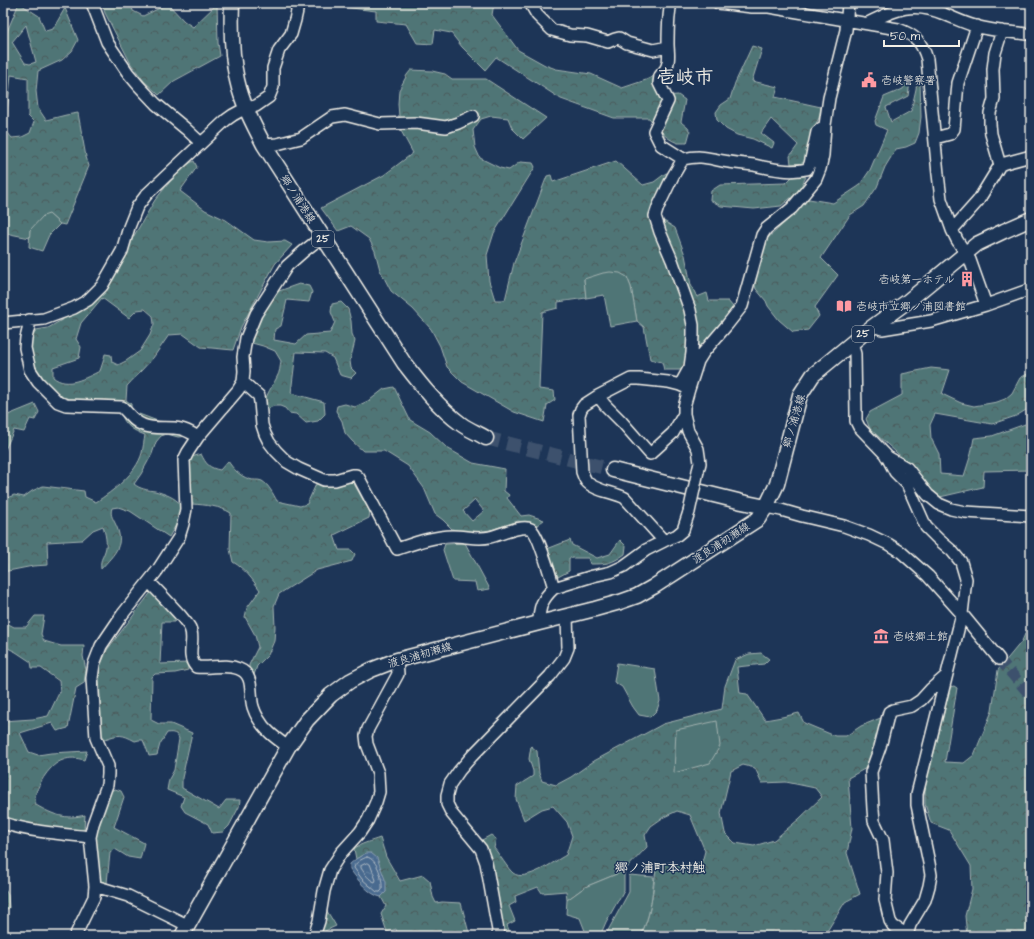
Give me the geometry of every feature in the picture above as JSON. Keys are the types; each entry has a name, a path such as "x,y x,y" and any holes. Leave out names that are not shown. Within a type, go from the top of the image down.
{"main road":[{"name":"郷ノ浦港線","path":"232,3 231,34 237,81 246,108 264,145 404,363 420,384 443,408 461,424 486,438"},
{"name":"郷ノ浦港線","path":"766,507 777,484 800,395 813,375 852,343 908,301 977,244 1031,218"},
{"path":"613,470 766,507"},
{"name":"渡良浦初瀬線","path":"184,930 288,747 307,720 331,695 350,681 371,670 397,660 620,602 637,596 758,519 766,507"}],"street":[{"path":"92,3 107,42 128,73 156,104 201,143"},
{"path":"3,323 44,319 74,308 88,300 102,286 122,251 129,227 138,207 148,194 226,120 246,108 256,106 268,97 273,87 272,68 279,50 291,34 297,11 296,3"},
{"path":"530,3 537,15 552,30 570,35 587,36 608,42 619,38 627,43 653,50 668,47"},
{"path":"671,3 668,47 669,59 666,70 660,76 659,83 668,101 654,131 661,145 684,159"},
{"path":"718,3 752,7 770,5 898,29 914,36 924,50 927,60 941,199 952,230 965,254 970,260 986,305"},
{"path":"684,387 703,353 742,306 762,235 766,229 792,208 816,179 823,155 829,98 846,30 848,3"},
{"path":"868,23 899,9 914,7 927,8 977,26 1002,31 1031,34"},
{"path":"935,138 950,134 954,129 958,83 977,26"},
{"path":"1000,165 991,134 990,113 994,99 993,69 995,53 1002,31"},
{"path":"264,145 277,144 301,138 332,117 345,115 380,124 416,122 446,127 473,116"},
{"path":"539,623 540,606 554,588 610,572 624,566 646,550 677,535 683,530 689,512 700,463 698,449 688,431 684,414 684,387 690,368 693,324 688,304 655,216 673,176 684,159 694,156 754,165 779,171 801,171 807,169 810,164 817,132 825,125"},
{"path":"952,230 978,201 1000,165 1031,156"},
{"path":"75,936 94,897 95,886 90,837 107,785 108,774 108,766 96,738 92,678 94,664 101,646 122,615 157,571 179,537 186,509 184,460 198,437 243,382 243,357 246,338 256,314 287,266 322,237"},
{"path":"874,326 882,329 931,321 986,305 1031,289"},
{"path":"29,320 25,348 30,370 38,382 58,402 66,405 122,407 135,421 143,425 152,428 181,429 198,437"},
{"path":"852,343 855,354 856,421 859,427 886,456 895,472 907,484 926,527 952,551 961,562 966,579 962,614 916,794 931,875 925,900 910,925 907,935 893,926 890,921 885,900 887,873 883,840 874,821 872,772 889,712 912,706 921,700 946,676"},
{"path":"664,541 625,498 597,489 590,485 586,480 582,472 579,415 584,405 598,396 631,380 639,379 668,382 684,387"},
{"path":"243,382 259,396 262,425 269,442 276,451 287,462 324,480 335,480 356,475 397,549 436,538 453,536 479,538 489,537 524,527 531,529 535,533 554,588"},
{"path":"598,396 650,454 674,433 684,414"},
{"path":"886,456 907,468 928,495 939,504 951,509 965,512 1031,516"},
{"path":"766,507 844,526 869,535 901,552 928,576 999,659"},
{"path":"149,582 190,627 192,634 190,648 193,664 196,667 204,668 239,668 246,673 250,680 253,706 258,718 271,735 288,747"},
{"path":"499,936 486,863 481,849 452,814 447,804 447,795 450,784 459,771 550,676 564,658 568,648 567,616"},
{"path":"314,936 319,921 324,891 330,870 341,853 360,832 368,820 376,802 379,792 378,774 367,744 366,736 368,729 398,674 397,660"},
{"path":"3,823 20,828 49,833 90,837"},
{"path":"95,886 128,896 184,930"}],"green space":[{"path":"19,3 39,16 45,31 53,29 65,8 78,40 72,51 62,60 38,71 36,91 38,108 46,120 78,113 89,166 65,225 60,224 49,214 30,230 30,238 5,233 5,243 3,243 3,38","holes":["26,25 36,62 30,64 25,63 12,42","11,75 28,78 28,116 34,122 30,133 22,137 12,138 7,132 6,122"]},
{"path":"102,3 131,3 133,11 143,16 168,4 184,21 193,27 217,4 218,43 220,56 174,81 159,95 144,81 131,64 105,13"},
{"path":"331,3 495,3 492,15 518,50 545,65 556,69 591,74 622,88 654,76 662,96 678,95 685,100 681,122 690,132 687,143 678,143 669,139 649,118 614,118 561,99 496,57 485,70 462,47 451,33 435,30 433,44 417,43 406,24 376,21 376,11 343,7"},
{"path":"752,46 762,49 752,81 778,87 775,97 821,107 819,118 813,129 808,157 803,164 791,164 790,156 798,145 771,119 761,133 774,143 772,148 753,139 737,135 726,129 717,120 716,112 721,105 730,99 735,83"},
{"path":"411,70 432,71 445,74 452,79 486,79 546,118 523,139 512,128 508,118 491,116 481,119 473,130 475,147 480,158 500,168 509,170 520,162 533,163 535,167 494,233 487,255 489,281 495,300 505,300 514,263 547,176 551,175 553,182 616,161 643,185 654,182 666,173 669,174 651,213 675,228 685,255 691,285 697,297 707,293 709,301 728,301 733,307 723,323 703,344 682,370 664,370 662,362 650,359 644,327 637,321 631,287 627,277 584,279 586,298 558,302 558,308 542,312 539,389 554,391 555,400 547,405 544,422 514,412 462,382 447,367 440,346 431,329 413,309 391,291 380,270 375,251 369,239 351,226 338,231 321,208 384,175 413,153 400,129 398,104 399,90"},
{"path":"917,81 920,81 921,117 919,133 915,143 896,149 885,167 877,187 864,206 850,215 821,258 838,275 815,307 819,316 808,330 793,332 779,320 756,289 754,281 762,250 768,238 792,216 802,204 809,199 833,203 859,186 870,170 887,130 876,125 875,121 884,97 903,89 905,83 910,82 908,96 886,107 891,122 911,111"},
{"path":"194,161 197,167 180,191 205,210 226,220 254,240 268,242 285,241 292,245 275,264 241,327 233,350 201,347 183,334 169,335 153,358 127,386 126,400 131,404 131,411 168,425 189,436 178,437 167,434 161,436 156,442 152,454 134,484 146,490 155,491 166,495 179,502 181,505 177,523 169,537 130,511 118,507 112,508 111,514 118,531 119,543 114,553 101,569 101,561 106,545 103,526 93,530 82,540 47,542 48,565 33,566 3,572 3,507 5,499 14,495 24,497 43,486 84,491 85,497 96,502 110,493 123,481 135,468 139,461 145,435 139,433 126,424 119,403 106,400 69,399 56,395 37,370 32,356 30,342 36,330 48,328 84,307 125,251 155,200 182,167","holes":["102,298 129,318 137,310 145,309 153,316 154,324 150,335 140,351 118,365 112,362 111,355 105,354 100,371 76,381 64,382 53,377 53,367 79,358 81,347 76,339 81,323"]},
{"path":"794,175 806,177 798,192 781,206 754,209 721,206 710,200 711,191 720,185 786,183"},
{"path":"49,214 60,224 49,235 42,251 29,247 30,230 43,216"},
{"path":"610,272 620,273 627,277 631,287 637,321 610,326 604,295 586,298 584,279"},
{"path":"299,284 309,286 312,292 309,302 287,300 281,326 275,329 274,340 296,344 306,335 330,333 335,322 331,312 332,304 341,302 348,309 352,334 355,341 350,361 351,368 356,373 351,378 340,375 333,358 325,353 296,352 291,393 324,402 325,414 318,421 306,423 296,414 289,413 285,408 280,406 269,408 267,415 264,405 265,400 279,373 281,361 275,351 252,343 251,337 271,296 279,291"},
{"path":"931,368 950,370 942,394 961,403 974,406 1005,399 1012,393 1020,378 1031,372 1031,407 1016,416 992,424 935,414 930,425 931,438 939,454 940,474 964,476 974,438 992,436 1028,423 1031,420 1031,470 984,471 983,487 940,497 932,490 914,468 870,429 866,419 870,412 902,395 902,374"},
{"path":"394,387 410,420 430,432 447,448 473,463 505,469 504,491 509,495 507,498 521,516 529,515 544,520 537,525 518,521 491,530 474,532 463,532 452,529 435,514 424,488 408,466 384,451 363,451 345,433 342,421 336,411 337,406 345,404 355,407 370,400 384,389","holes":["475,500 484,511 472,521 463,511"]},
{"path":"35,404 39,412 35,420 30,419 24,432 14,430 3,454 3,417"},
{"path":"201,454 210,467 220,470 228,461 234,469 243,476 251,480 260,480 267,485 277,501 300,506 307,504 317,482 353,482 370,512 369,518 334,535 339,550 351,550 355,554 352,561 317,570 279,594 274,606 274,641 268,655 257,666 254,675 250,676 249,665 258,647 255,635 245,617 247,608 260,590 245,571 233,562 230,549 231,513 218,507 192,504 189,499 188,461 192,457"},
{"path":"570,540 572,545 597,558 610,554 620,540 626,546 625,554 612,562 601,564 590,564 588,558 569,558 569,571 558,577 547,549"},
{"path":"465,543 490,589 477,591 475,582 453,581 443,550 445,544"},
{"path":"152,591 176,619 174,622 162,622 160,664 188,663 188,670 175,673 155,674 152,677 151,720 159,724 171,724 192,733 182,778 182,788 219,809 226,800 240,800 239,807 229,826 223,832 212,833 208,824 185,812 181,806 184,797 167,790 169,779 174,770 179,739 176,734 167,733 160,744 157,755 149,756 143,740 135,741 127,737 120,736 105,739 101,733 99,669 107,650"},
{"path":"35,616 44,616 41,634 44,641 61,646 84,646 83,656 86,670 84,683 76,688 68,728 57,731 52,723 20,733 29,752 38,755 87,751 84,760 74,758 66,759 58,762 49,770 37,791 35,797 36,805 60,816 72,817 85,815 84,830 26,825 3,818 3,721 33,719 48,716 60,691 59,681 41,668 32,668 31,662 4,646 3,621 14,627 26,627"},
{"path":"1031,620 1031,936 967,936 965,916 972,889 971,866 949,830 931,823 925,804 925,786 950,687 954,686 957,688 945,762 964,763 974,755 992,711 998,670 1022,641"},
{"path":"761,653 769,659 764,664 737,667 740,693 747,694 765,720 799,713 804,723 835,736 846,736 861,726 883,717 868,767 848,778 852,828 847,853 860,894 845,902 824,936 640,936 649,912 656,870 671,862 682,866 702,862 705,851 690,815 677,811 664,817 651,826 645,835 647,847 624,871 585,887 567,900 566,891 542,893 538,887 515,896 516,902 509,906 515,921 507,925 511,936 501,936 493,881 482,840 491,835 496,839 494,848 513,873 525,875 540,870 566,855 572,836 567,822 553,806 542,809 524,820 516,799 517,786 533,776 529,759 531,746 537,751 539,773 542,781 556,785 571,777 594,761 663,724 722,709 725,686 735,660 749,654","holes":["743,765 755,768 762,783 786,782 815,788 822,797 774,840 754,846 735,843 725,833 721,813 731,771"]},
{"path":"617,663 655,669 660,701 657,710 650,717 639,715 622,687 614,682"},
{"path":"717,721 720,746 710,763 674,773 676,730"},
{"path":"115,789 121,791 124,797 114,827 144,843 140,859 128,857 115,849 110,853 107,883 99,881 94,836 110,791"},
{"path":"380,838 386,857 400,881 423,875 430,881 433,897 436,903 461,903 471,936 398,936 396,929 387,932 381,914 386,906 381,897 386,892 366,853 356,859 354,849 362,844"},
{"path":"624,871 624,890 600,936 587,936 580,918 566,914 567,900 585,887"},
{"path":"629,875 654,877 650,908 646,922 640,936 605,936 629,892"},
{"path":"3,886 8,895 9,908 3,911"},
{"path":"327,911 336,926 325,931 326,936 317,936 323,914"}],"water":[{"path":"366,853 371,853 377,858 386,882 386,892 381,897 368,890 350,869 350,864"}],"tunnel":[{"path":"486,438 613,470"},
{"path":"999,659 1031,696"}],"place":[{"name":"壱岐警察署","path":"869,80"},
{"name":"壱岐第一ホテル","path":"967,279"},
{"name":"壱岐市立郷ノ浦図書館","path":"844,306"},
{"name":"壱岐郷土館","path":"881,636"}],"district":[{"name":"壱岐市","path":"685,77"},
{"name":"郷ノ浦町本村触","path":"660,868"}]}
